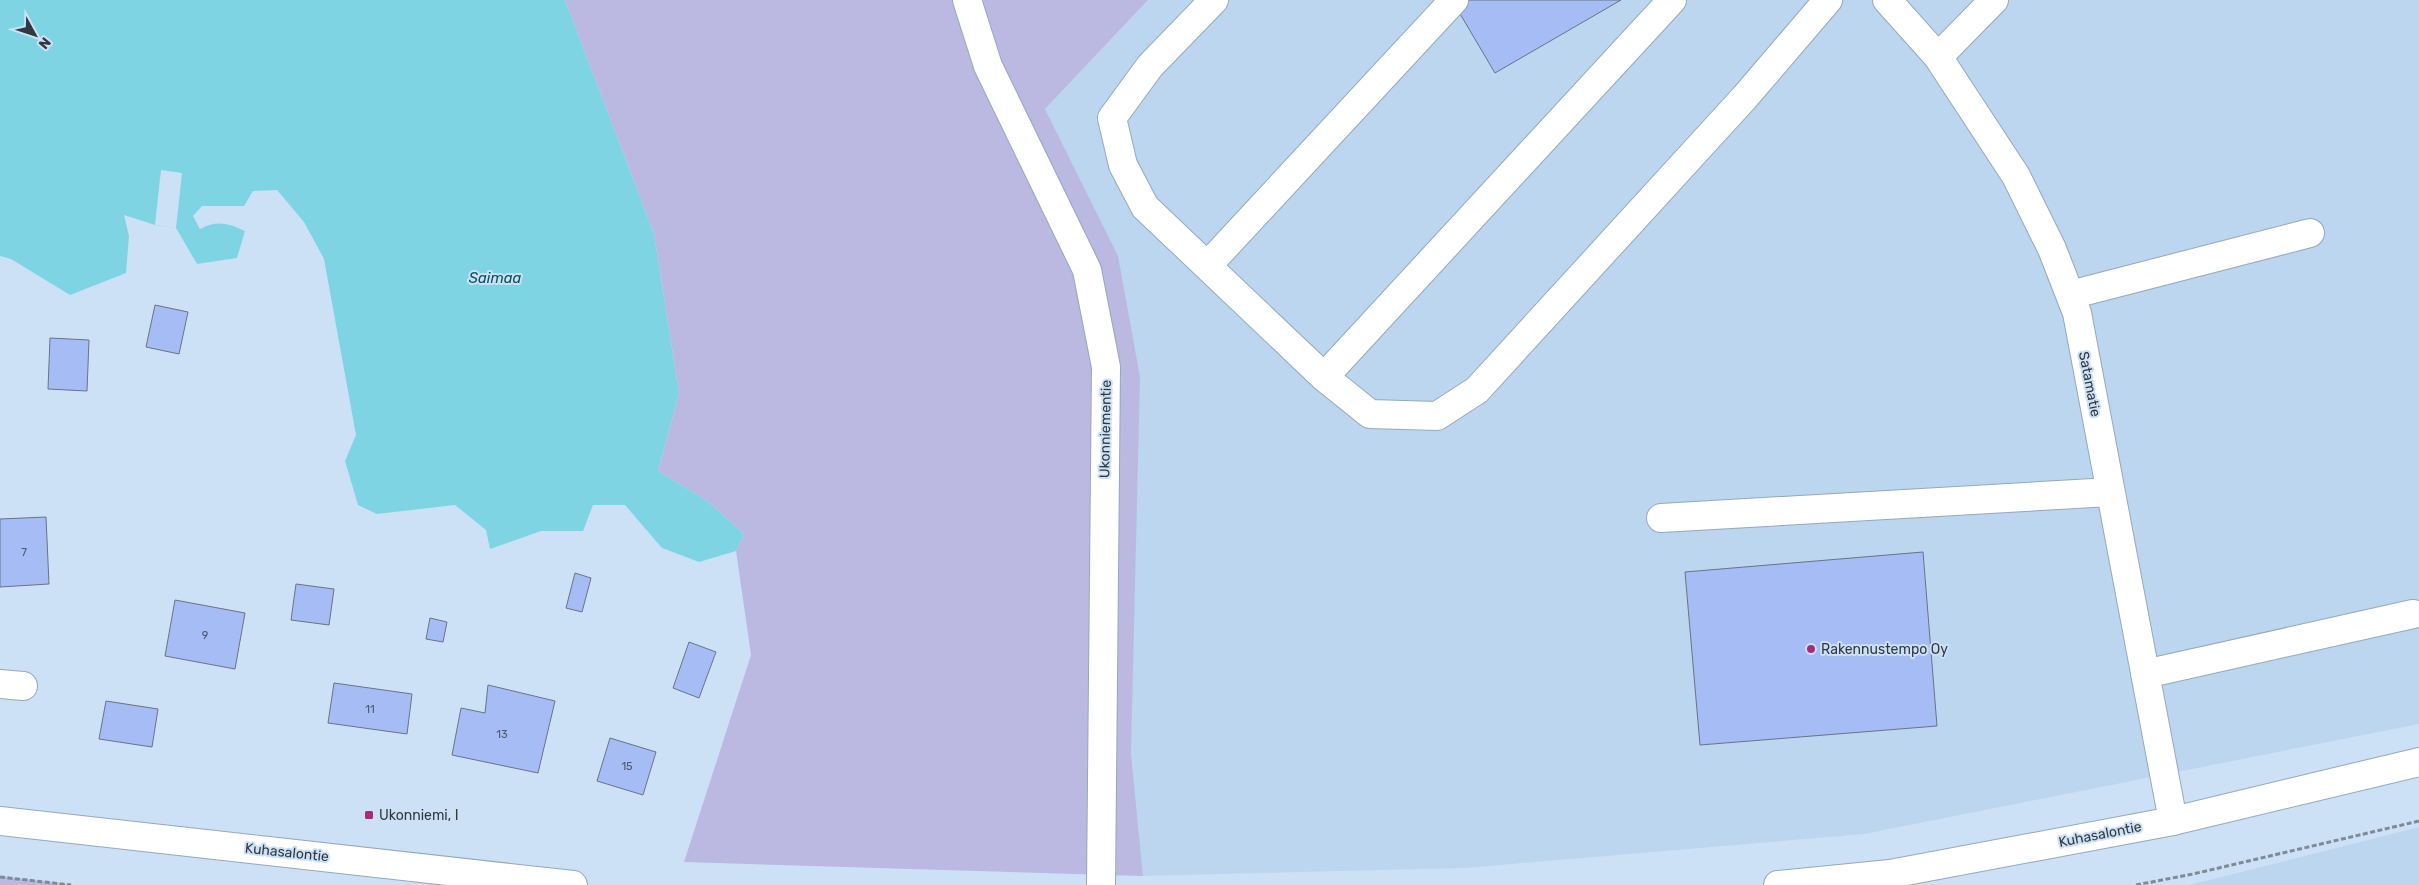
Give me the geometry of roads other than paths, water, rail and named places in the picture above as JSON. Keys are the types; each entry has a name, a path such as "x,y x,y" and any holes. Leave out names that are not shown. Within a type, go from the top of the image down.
{"street":[{"name":"Ukonniementie","path":"967,0 988,66 1087,270 1106,368 1100,885"},
{"path":"1214,0 1150,66 1112,118 1123,165 1145,207 1324,377 1370,414 1437,416 1477,390 1738,104 1828,0"},
{"path":"1207,266 1454,0"},
{"path":"1324,377 1672,0"},
{"name":"Satamatie","path":"1887,0 1938,57 2016,176 2052,249 2077,313 2173,821"},
{"path":"1938,57 1994,0"},
{"path":"2070,295 2310,232"},
{"path":"1661,518 2110,492"},
{"path":"2145,674 2413,614"},
{"name":"Kuhasalontie","path":"1778,885 1890,874 2173,821 2419,762"},
{"name":"Kuhasalontie","path":"0,821 541,883 573,885"}],"water":[{"name":"Saimaa","path":"0,0 565,0 654,234 679,393 658,471 706,500 744,534 736,551 699,562 662,548 625,505 593,505 583,531 541,531 490,549 486,530 455,505 377,514 358,505 345,461 356,435 324,259 304,222 277,190 253,191 244,206 202,206 193,216 200,229 212,224 222,224 245,231 237,258 197,264 176,228 155,225 124,215 129,236 126,273 70,295 11,259 0,256"}],"place":[{"name":"Rakennustempo Oy","path":"1811,649"},
{"name":"Ukonniemi, I","path":"369,815"}]}
